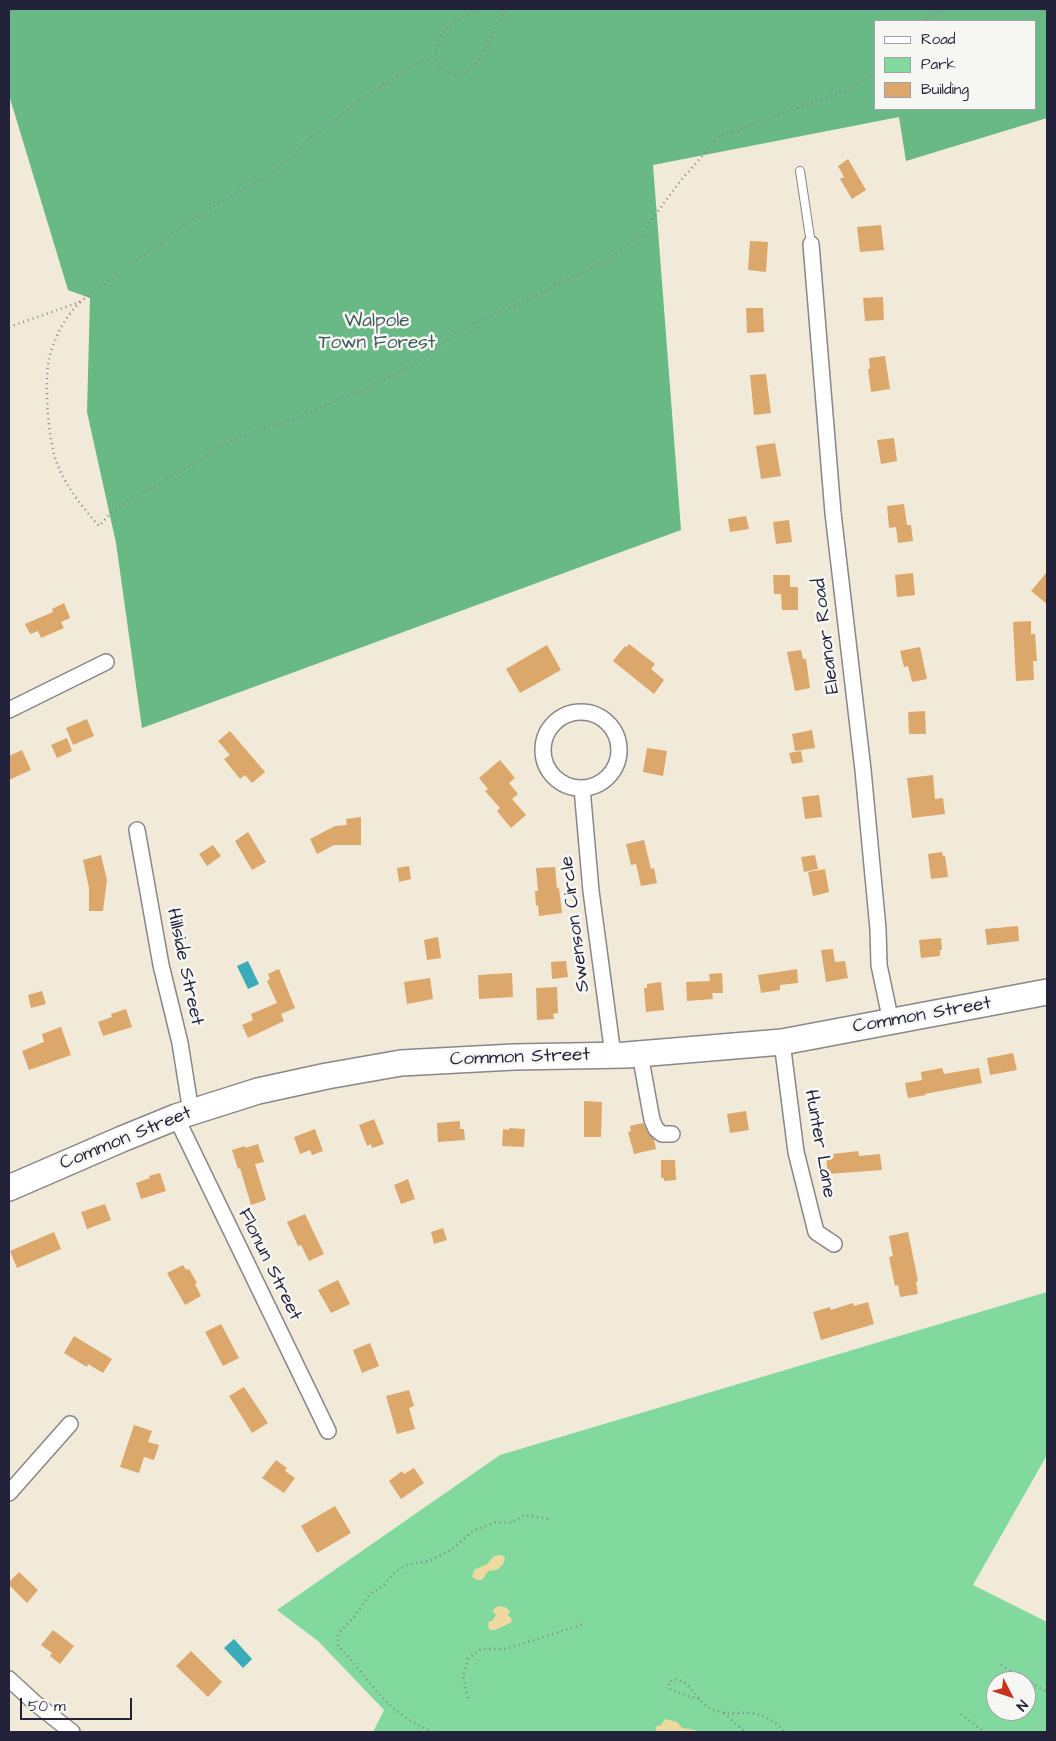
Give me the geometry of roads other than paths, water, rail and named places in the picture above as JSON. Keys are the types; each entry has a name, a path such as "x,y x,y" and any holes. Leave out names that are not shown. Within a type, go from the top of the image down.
{"main road":[{"name":"Common Street","path":"9,1188 122,1138 183,1115 223,1101 294,1083 402,1063 514,1057 640,1054 782,1042 1047,992"}],"street":[{"name":"Eleanor Road","path":"811,244 832,513 863,770 878,929 879,965 891,1022"},
{"path":"9,710 106,662"},
{"path":"580,712 598,716 612,728 619,745 619,754 613,771 607,778 591,787 582,788 573,788 557,779 546,765 544,756 546,738 550,730 563,717 580,712"},
{"name":"Swenson Circle","path":"582,788 591,891 613,1055"},
{"name":"Hillside Street","path":"137,830 161,965 180,1043 183,1115"},
{"name":"Hunter Lane","path":"782,1042 796,1152 816,1232 834,1244"},
{"path":"640,1054 652,1120 662,1134 672,1134"},
{"name":"Flonun Street","path":"183,1115 328,1431"},
{"path":"9,1493 70,1424"},
{"path":"9,1679 35,1703 72,1732"}],"lane":[{"path":"800,171 811,244"}],"water":[{"path":"248,961 259,984 248,989 237,966"},
{"path":"234,1639 252,1659 243,1668 224,1648"}],"park label":[{"name":"Walpole Town Forest","path":"377,333"}]}
